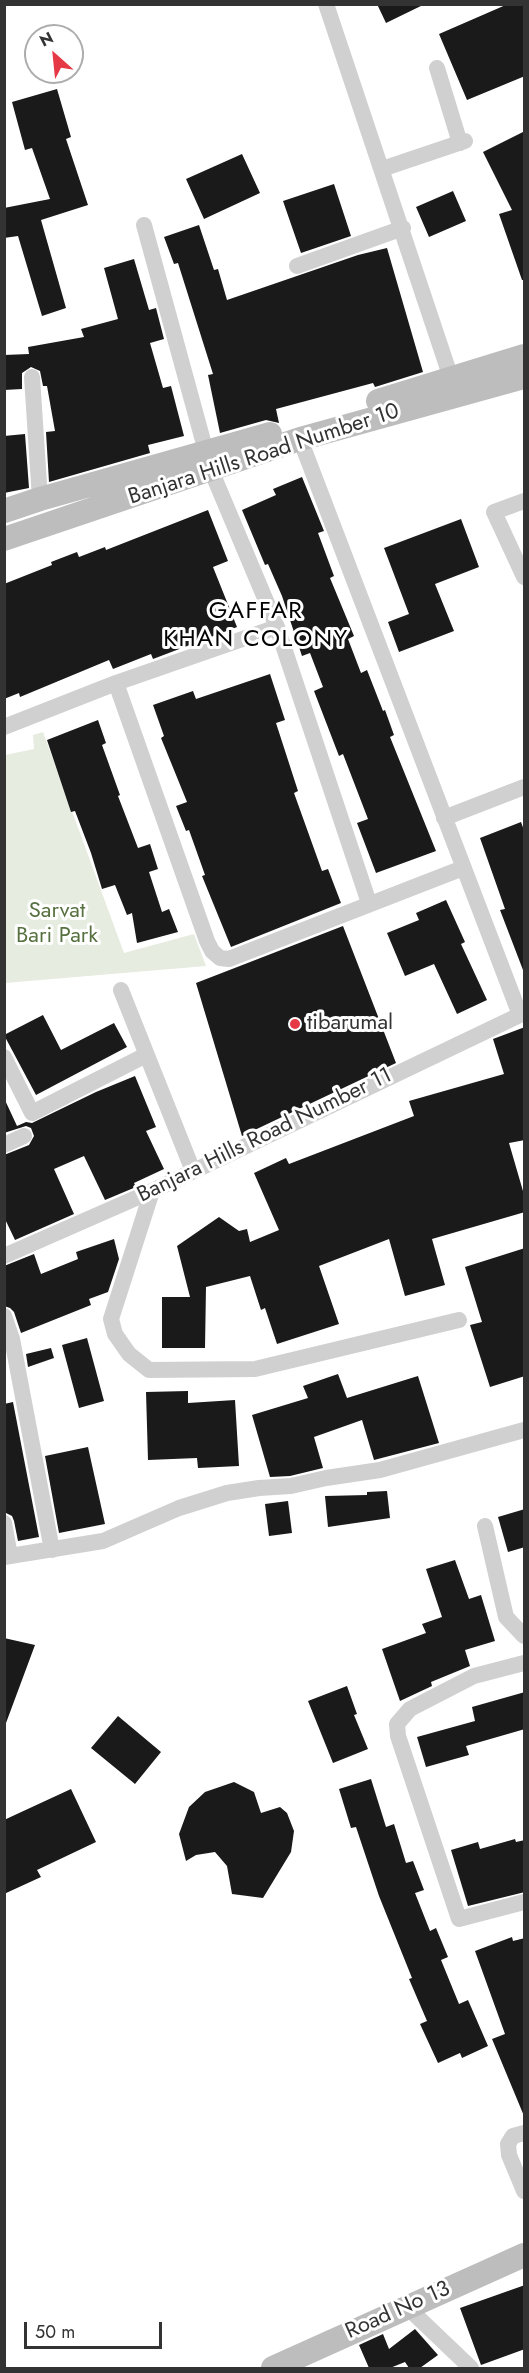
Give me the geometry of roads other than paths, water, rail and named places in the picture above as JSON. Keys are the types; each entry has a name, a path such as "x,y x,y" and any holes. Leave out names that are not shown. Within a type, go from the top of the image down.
{"main road":[{"name":"Banjara Hills Road Number 10","path":"4,539 208,461 451,378 524,375"},
{"name":"Banjara Hills Road Number 10","path":"4,511 40,499 300,440 524,375"},
{"name":"Road No 13","path":"273,2368 406,2306 525,2255"}],"street":[{"path":"326,4 403,228 451,378"},
{"path":"382,169 463,142 437,68"},
{"path":"144,225 208,461 277,627 369,903"},
{"path":"297,266 403,228"},
{"path":"32,377 40,499"},
{"path":"300,440 463,868 522,1014"},
{"path":"525,501 494,512 525,577"},
{"path":"4,727 116,683 277,627"},
{"path":"116,683 212,951 220,958 229,959 463,868"},
{"path":"444,818 525,786"},
{"path":"121,990 193,1171"},
{"name":"Banjara Hills Road Number 11","path":"4,1256 152,1191 522,1014"},
{"path":"4,1058 32,1113 146,1055"},
{"path":"4,1145 24,1136"},
{"path":"152,1191 111,1318 115,1334 129,1354 149,1370 255,1369 459,1320"},
{"path":"4,1316 12,1339 52,1550"},
{"path":"4,1523 7,1557 103,1541 179,1508 227,1493 291,1486 380,1470 525,1430"},
{"path":"485,1526 506,1617 525,1636"},
{"path":"525,1664 474,1676 410,1709 397,1724 398,1736 459,1919 525,1902"},
{"path":"525,2133 513,2136 508,2144 509,2155 525,2191"},
{"path":"406,2306 471,2368"}],"place":[{"name":"tibarumal","path":"295,1024"}],"district":[{"name":"GAFFAR KHAN COLONY","path":"256,626"}],"park label":[{"name":"Sarvat Bari Park","path":"57,924"}]}
